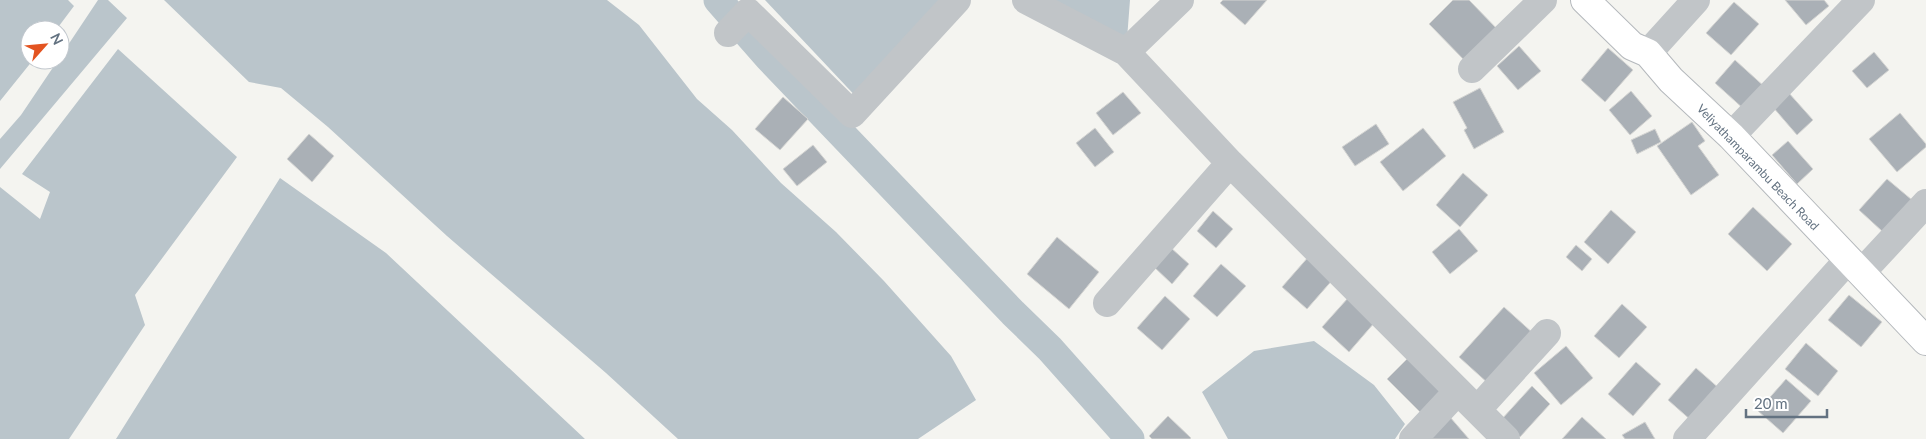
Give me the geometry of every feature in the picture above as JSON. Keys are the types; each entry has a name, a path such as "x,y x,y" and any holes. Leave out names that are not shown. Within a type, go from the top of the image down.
{"main road":[{"name":"Veliyathamparambu Beach Road","path":"1585,0 1632,46 1648,53 1671,80 1731,136 1926,341"}],"street":[{"path":"728,34 748,12 852,114 957,0"},
{"path":"1026,0 1126,52 1230,163 1506,439"},
{"path":"1126,52 1180,0"},
{"path":"1472,70 1543,0"},
{"path":"1648,53 1696,0"},
{"path":"1731,136 1861,0"},
{"path":"1107,303 1230,163"},
{"path":"1687,439 1855,266 1926,203"},
{"path":"1477,410 1548,333"},
{"path":"1413,439 1457,392"}],"shaded area":[{"path":"0,0 68,0 74,6 64,20 20,20 20,70 25,70 0,101"},
{"path":"98,0 108,0 127,18 0,169 0,139 21,115 51,70 70,70 70,42"},
{"path":"164,0 607,0 639,25 697,99 732,130 781,183 836,232 884,281 951,356 976,400 918,439 678,439 606,373 447,236 328,127 281,88 249,82"},
{"path":"765,0 957,0 862,103"},
{"path":"1026,0 1130,0 1126,52"},
{"path":"118,49 237,157 135,295 145,325 69,439 0,439 0,187 40,219 50,192 22,174"},
{"path":"280,178 386,253 585,439 116,439"},
{"path":"1314,341 1374,385 1405,424 1395,439 1228,439 1202,392 1254,351"}],"building":[{"path":"1223,0 1267,0 1245,25 1220,3"},
{"path":"1453,0 1469,0 1501,33 1468,64 1429,24"},
{"path":"1785,0 1824,0 1829,6 1806,25"},
{"path":"1734,2 1759,24 1731,55 1706,33"},
{"path":"1519,46 1541,71 1518,90 1497,66"},
{"path":"1608,48 1633,70 1605,102 1581,80"},
{"path":"1874,52 1889,70 1867,88 1852,71"},
{"path":"1735,60 1767,89 1746,111 1715,83"},
{"path":"1480,88 1504,132 1474,149 1464,130 1467,128 1453,102"},
{"path":"1631,91 1652,116 1630,135 1609,110"},
{"path":"1123,92 1141,113 1113,135 1096,113"},
{"path":"1788,92 1813,120 1797,135 1772,106"},
{"path":"783,97 808,119 780,150 755,129"},
{"path":"1900,113 1926,144 1926,147 1897,172 1869,139"},
{"path":"1692,122 1705,141 1698,146 1719,175 1691,195 1657,146"},
{"path":"1376,124 1389,144 1355,166 1342,147"},
{"path":"1095,128 1114,152 1095,167 1076,143"},
{"path":"1423,128 1446,156 1403,191 1380,162"},
{"path":"1655,129 1661,142 1637,154 1631,140"},
{"path":"309,134 334,156 312,182 287,159"},
{"path":"1788,141 1813,169 1797,184 1772,155"},
{"path":"813,145 827,162 797,186 783,169"},
{"path":"1463,173 1488,195 1460,227 1436,205"},
{"path":"1887,179 1912,200 1883,232 1859,210"},
{"path":"1753,207 1792,244 1767,271 1728,234"},
{"path":"1611,210 1636,232 1608,264 1584,242"},
{"path":"1213,211 1233,229 1216,248 1197,231"},
{"path":"1459,229 1478,251 1450,274 1432,252"},
{"path":"1057,237 1099,272 1069,309 1027,274"},
{"path":"1576,245 1592,259 1582,271 1566,257"},
{"path":"1170,247 1189,264 1172,284 1153,266"},
{"path":"1310,255 1335,277 1307,309 1282,287"},
{"path":"1221,264 1246,286 1217,317 1193,296"},
{"path":"1849,295 1882,322 1861,347 1828,320"},
{"path":"1165,296 1190,319 1162,350 1137,328"},
{"path":"1348,298 1375,322 1349,352 1322,327"},
{"path":"1622,304 1647,327 1619,358 1594,336"},
{"path":"1504,307 1535,335 1490,385 1459,357"},
{"path":"1806,343 1838,371 1818,396 1785,369"},
{"path":"1566,346 1593,378 1561,405 1534,373"},
{"path":"1408,358 1442,393 1421,413 1387,379"},
{"path":"1636,362 1661,384 1633,416 1608,394"},
{"path":"1696,368 1721,390 1693,422 1668,400"},
{"path":"1786,379 1811,401 1783,433 1758,411"},
{"path":"1532,386 1550,404 1520,437 1501,420"},
{"path":"1168,416 1190,439 1152,439 1149,436"},
{"path":"1450,417 1469,439 1425,439"},
{"path":"1582,417 1606,439 1562,439"},
{"path":"1645,422 1655,439 1625,439 1622,435"}],"waterway":[{"path":"718,0 768,57 1013,313 1050,349 1130,439"}]}
